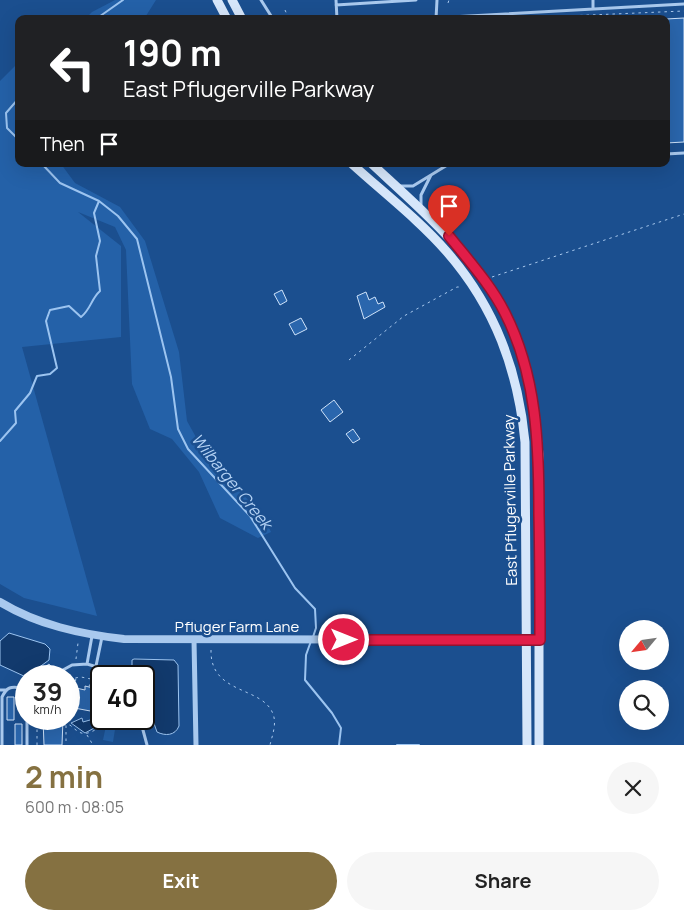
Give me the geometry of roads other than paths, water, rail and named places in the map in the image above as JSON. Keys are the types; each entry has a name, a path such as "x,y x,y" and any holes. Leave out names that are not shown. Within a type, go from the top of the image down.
{"main road":[{"path":"217,0 225,15"},
{"path":"232,0 240,15"},
{"name":"East Pflugerville Parkway","path":"355,167 446,252 473,286 498,330 513,371 521,404 525,442 526,745"},
{"name":"East Pflugerville Parkway","path":"375,167 449,236 484,279 505,313 522,353 535,409 539,455 539,745"}],"street":[{"path":"473,286 484,279"},
{"name":"Pfluger Farm Lane","path":"0,602 18,613 73,632 124,639 540,640"},
{"path":"194,640 194,736 196,745"}],"lane":[{"path":"261,0 270,15"},
{"path":"337,15 336,2 416,0"},
{"path":"436,15 437,0"},
{"path":"593,0 593,9"},
{"path":"492,15 684,4"},
{"path":"670,154 684,153"},
{"path":"396,186 413,186 444,167"},
{"path":"423,211 421,195 431,174"},
{"path":"88,664 92,635"},
{"path":"96,665 102,636"},
{"path":"72,665 92,665"},
{"path":"2,745 2,697 6,690 12,686 15,687"},
{"path":"0,690 6,690"},
{"path":"27,730 27,745"},
{"path":"143,730 147,745"}],"waterway":[{"name":"Wilbarger Creek","path":"102,15 123,0"},
{"name":"Wilbarger Creek","path":"15,103 6,113 7,128 15,136"},
{"name":"Wilbarger Creek","path":"45,167 60,183 99,201 118,216 137,239 171,377 178,429 188,449 250,516 295,588 315,609 316,628 313,637"},
{"path":"0,441 16,423 15,411 30,393 37,376 50,374 57,368 46,321 50,310 69,306 81,317 100,291 96,256 100,241 94,213 99,201"},
{"name":"Wilbarger Creek","path":"311,641 306,655 305,680 332,713 341,728 339,745"},
{"path":"397,745 419,745"}]}
